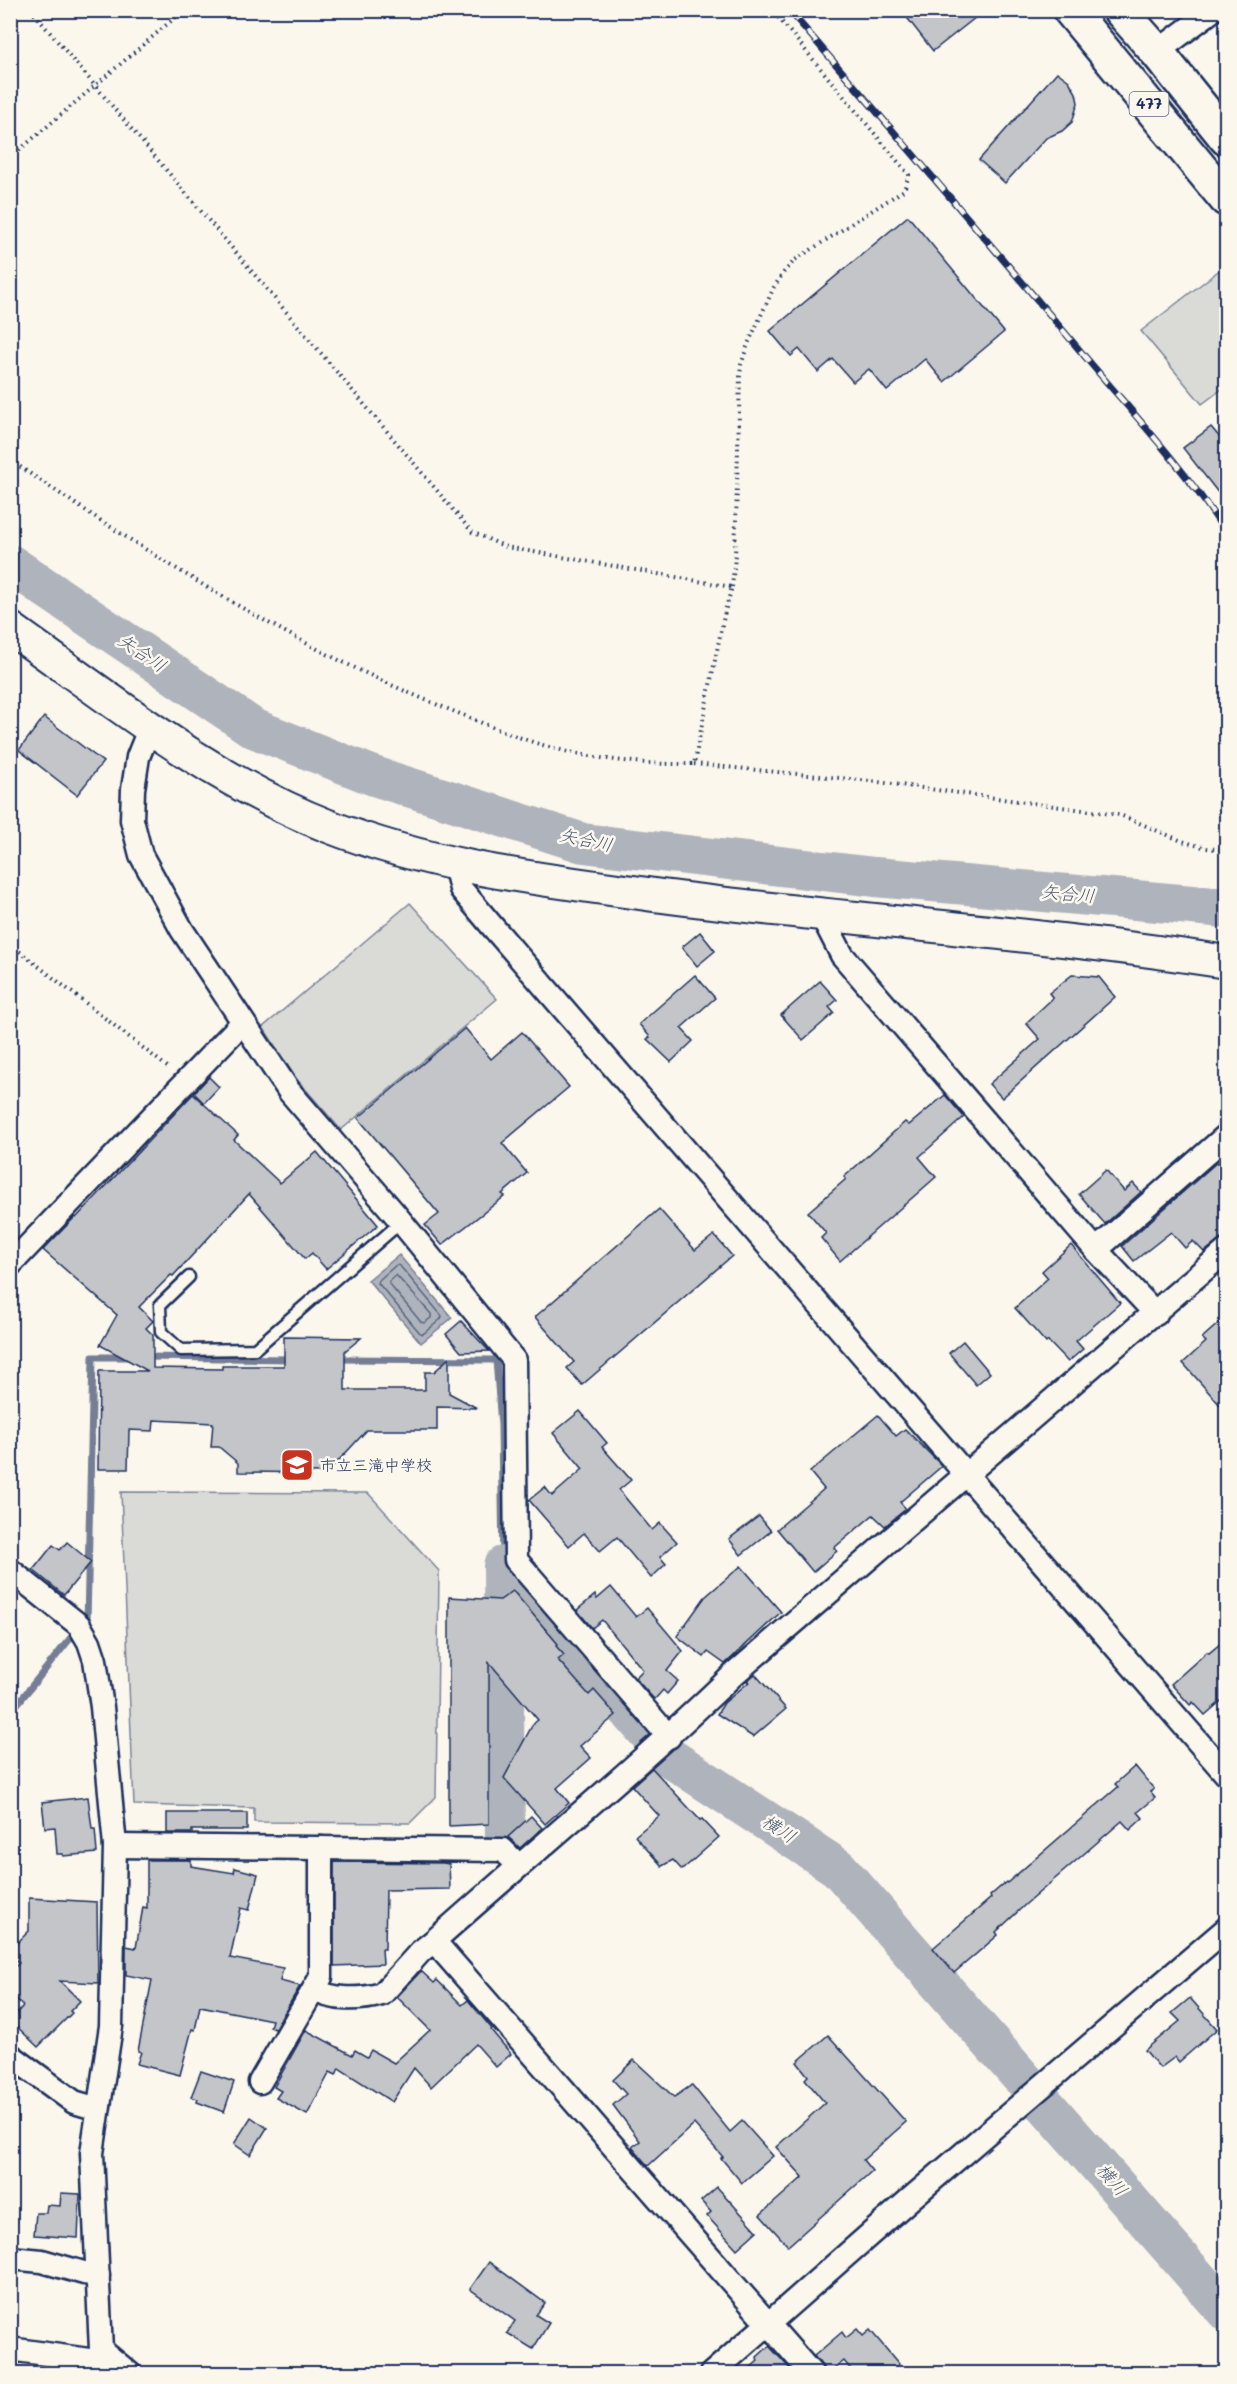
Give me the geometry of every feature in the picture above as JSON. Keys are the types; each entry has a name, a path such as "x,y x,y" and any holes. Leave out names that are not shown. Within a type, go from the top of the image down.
{"highway":[{"name":"477","path":"1070,10 1227,199"},
{"name":"477","path":"1120,10 1227,138"}],"street":[{"path":"1157,52 1213,10"},
{"path":"10,628 150,728 212,769 327,825 455,865 526,878 820,914 1083,942 1227,962"},
{"path":"150,728 138,757 133,789 132,820 141,855 182,930 289,1091 514,1360 516,1560 664,1741"},
{"path":"455,865 461,889 492,926 1227,1774"},
{"path":"820,914 842,955 1096,1250 1156,1314"},
{"path":"10,1265 187,1083 242,1023"},
{"path":"1096,1250 1227,1136"},
{"path":"314,1989 328,1996 339,1998 382,1994 421,1951 664,1741 733,1675 969,1475 1227,1251"},
{"path":"10,1570 79,1625 89,1642 95,1660 102,1707 115,1846 111,2026 92,2153 101,2350 119,2369"},
{"path":"115,1846 503,1850 518,1866"},
{"path":"260,2082 321,1977 321,1848"},
{"path":"711,2373 1227,1929"},
{"path":"434,1941 812,2373"},
{"path":"10,2055 74,2102 98,2109"},
{"path":"10,2258 42,2261 98,2275"},
{"path":"10,2349 96,2361 119,2369"}],"lane":[{"path":"189,1277 160,1305 161,1332 181,1350 255,1349 400,1223"}],"path":[{"path":"31,10 472,532 506,547 732,587"},
{"path":"10,158 184,10"},
{"path":"693,764 732,587 735,557 740,377 741,365 748,344 774,287 795,260 904,190 909,175 772,10"},
{"path":"10,460 77,506 199,581 280,630 348,667 525,740 607,759 656,765 693,764 871,781 1120,815 1182,841 1206,848 1227,850"},
{"path":"10,944 187,1083"}],"shaded area":[{"path":"1226,265 1226,386 1202,404 1141,331"},
{"path":"410,903 497,999 341,1130 295,1077 263,1027"},
{"path":"121,1492 368,1493 439,1571 436,1797 410,1823 254,1822 254,1808 134,1805"}],"water":[{"path":"399,1255 452,1318 421,1343 368,1280"}],"building":[{"path":"901,10 985,10 933,51"},
{"path":"1057,72 1069,81 1076,93 1078,103 1072,122 1062,131 1046,138 1005,183 979,160"},
{"path":"908,216 1004,332 944,382 925,359 887,391 869,369 853,382 833,359 818,372 799,349 791,356 770,331"},
{"path":"1211,427 1227,446 1227,504 1183,448"},
{"path":"44,717 103,762 77,795 19,750"},
{"path":"700,932 715,951 697,966 682,947"},
{"path":"695,975 715,998 681,1028 693,1041 671,1062 647,1039 650,1037 639,1024"},
{"path":"1072,975 1099,977 1115,997 1002,1098 989,1084 1040,1039 1026,1023 1053,998 1049,993"},
{"path":"820,981 837,1000 829,1007 834,1013 803,1040 781,1015"},
{"path":"465,1028 491,1059 522,1032 569,1087 502,1143 527,1173 502,1194 505,1196 442,1245 425,1225 439,1214 358,1118"},
{"path":"209,1077 219,1087 204,1103 194,1093"},
{"path":"193,1094 238,1135 234,1140 280,1183 317,1152 378,1225 326,1269 312,1253 305,1259 249,1194 173,1276 171,1275 139,1307 153,1321 146,1328 153,1335 153,1368 222,1369 222,1366 284,1366 284,1337 361,1338 345,1351 345,1390 425,1390 425,1372 434,1372 449,1358 449,1393 477,1408 437,1407 437,1430 367,1430 327,1473 238,1472 238,1463 219,1447 211,1447 213,1423 154,1420 153,1431 129,1430 128,1469 98,1469 99,1371 148,1371 100,1345 117,1315 43,1250"},
{"path":"945,1095 964,1117 919,1157 936,1177 840,1261 821,1238 826,1233 808,1212 905,1122 909,1125"},
{"path":"1217,1162 1227,1172 1227,1235 1204,1252 1193,1241 1185,1248 1171,1232 1134,1261 1122,1246"},
{"path":"1106,1170 1124,1191 1133,1183 1141,1192 1105,1224 1079,1194"},
{"path":"659,1209 695,1250 714,1235 732,1256 582,1385 567,1368 574,1362 535,1317"},
{"path":"1071,1245 1120,1303 1076,1341 1083,1349 1068,1362 1048,1341 1046,1343 1015,1308 1048,1278 1042,1271"},
{"path":"1227,1316 1227,1413 1183,1363 1206,1342 1202,1338"},
{"path":"461,1321 489,1351 461,1352 446,1334"},
{"path":"963,1341 990,1373 976,1385 949,1353"},
{"path":"580,1411 607,1443 602,1447 631,1480 619,1490 652,1530 660,1523 677,1542 660,1557 666,1564 651,1578 617,1537 600,1551 584,1533 569,1546 529,1500 545,1487 552,1496 583,1469 553,1433"},
{"path":"878,1415 896,1436 905,1429 942,1466 900,1502 906,1509 885,1526 873,1515 834,1548 837,1551 813,1572 777,1529 824,1489 810,1472"},
{"path":"759,1516 771,1531 741,1555 729,1539"},
{"path":"67,1542 91,1562 64,1595 33,1570 53,1545 60,1550"},
{"path":"741,1566 781,1612 725,1664 708,1652 704,1657 677,1636 705,1597"},
{"path":"611,1587 636,1617 647,1608 683,1651 667,1671 678,1681 667,1694 663,1690 655,1699 653,1698 635,1678 643,1670 602,1620 592,1628 577,1610 595,1595 597,1599"},
{"path":"513,1591 558,1644 556,1646 564,1655 558,1660 589,1695 594,1690 616,1715 580,1746 591,1758 557,1788 569,1803 545,1824 504,1778 533,1724 538,1720 489,1662 489,1824 449,1826 449,1597 500,1600"},
{"path":"1227,1638 1227,1696 1205,1715 1193,1702 1190,1705 1171,1684 1207,1652 1209,1653"},
{"path":"755,1674 786,1709 753,1737 717,1714 724,1703"},
{"path":"1135,1766 1154,1789 1150,1792 1155,1798 1138,1812 1143,1818 1130,1830 1122,1821 1027,1903 996,1932 998,1935 954,1973 933,1948 991,1898 990,1896 1006,1882 1118,1787 1115,1784"},
{"path":"652,1768 719,1837 682,1870 673,1860 662,1866 635,1836 659,1816 632,1786"},
{"path":"88,1797 92,1829 95,1829 97,1853 63,1856 63,1854 57,1854 55,1827 45,1828 42,1802"},
{"path":"167,1813 247,1813 247,1830 192,1830 192,1833 167,1833"},
{"path":"531,1816 542,1828 520,1848 508,1837"},
{"path":"147,1860 191,1860 191,1866 234,1873 235,1868 258,1874 249,1910 241,1908 230,1958 283,1968 280,1981 300,1986 275,2029 270,2027 272,2020 200,2006 195,2030 192,2029 180,2075 137,2064 141,2052 138,2051 152,1980 126,1975 126,1946 136,1948 143,1907 147,1908"},
{"path":"334,1862 449,1864 450,1889 386,1890 383,1964 334,1966"},
{"path":"29,1898 97,1902 98,1983 60,1981 80,2001 70,2011 72,2013 38,2047 10,2020 23,2006 10,1993 10,1971 19,1963 10,1954 10,1950 29,1931"},
{"path":"421,1971 434,1983 437,1980 462,2005 468,2000 511,2054 496,2067 476,2044 431,2087 414,2068 392,2102 339,2068 336,2075 330,2072 307,2115 276,2098 281,2091 274,2087 306,2030 352,2055 355,2050 367,2057 371,2050 394,2063 430,2030 397,1997"},
{"path":"1190,1998 1217,2029 1179,2062 1175,2057 1160,2068 1145,2050 1180,2021 1172,2013"},
{"path":"828,2035 906,2122 863,2160 872,2171 788,2246 760,2215 803,2177 776,2147 825,2103 805,2079 808,2076 797,2062"},
{"path":"634,2060 674,2097 692,2085 730,2132 742,2121 773,2156 742,2183 694,2124 648,2166 632,2147 640,2141 613,2105 626,2094 613,2080"},
{"path":"201,2071 234,2082 224,2112 197,2102 198,2099 191,2097"},
{"path":"251,2117 267,2128 250,2155 234,2144"},
{"path":"717,2187 757,2231 737,2249 707,2216 711,2212 701,2201"},
{"path":"61,2193 80,2194 78,2238 34,2235 36,2213 46,2213 47,2205 60,2206"},
{"path":"489,2262 545,2303 536,2315 549,2323 533,2349 507,2333 515,2321 470,2289"},
{"path":"857,2329 863,2336 870,2330 899,2364 890,2373 854,2373 844,2361 829,2373 825,2373 814,2356 842,2332 846,2338"},
{"path":"769,2346 794,2373 744,2373 758,2361 757,2357"}],"waterway":[{"name":"矢合川","path":"10,564 253,728 374,776 583,843 875,877 1226,908"},
{"path":"87,1623 93,1357 130,1357"},
{"path":"144,1357 292,1359"},
{"path":"336,1359 496,1360 501,1425 503,1566"},
{"name":"横川","path":"505,1842 503,1566 669,1757 838,1868 1226,2311"},
{"path":"10,1713 73,1635"}],"railway":[{"path":"789,10 1160,444 1195,488 1226,533"}],"place":[{"name":"市立三滝中学校","path":"297,1465"}]}
